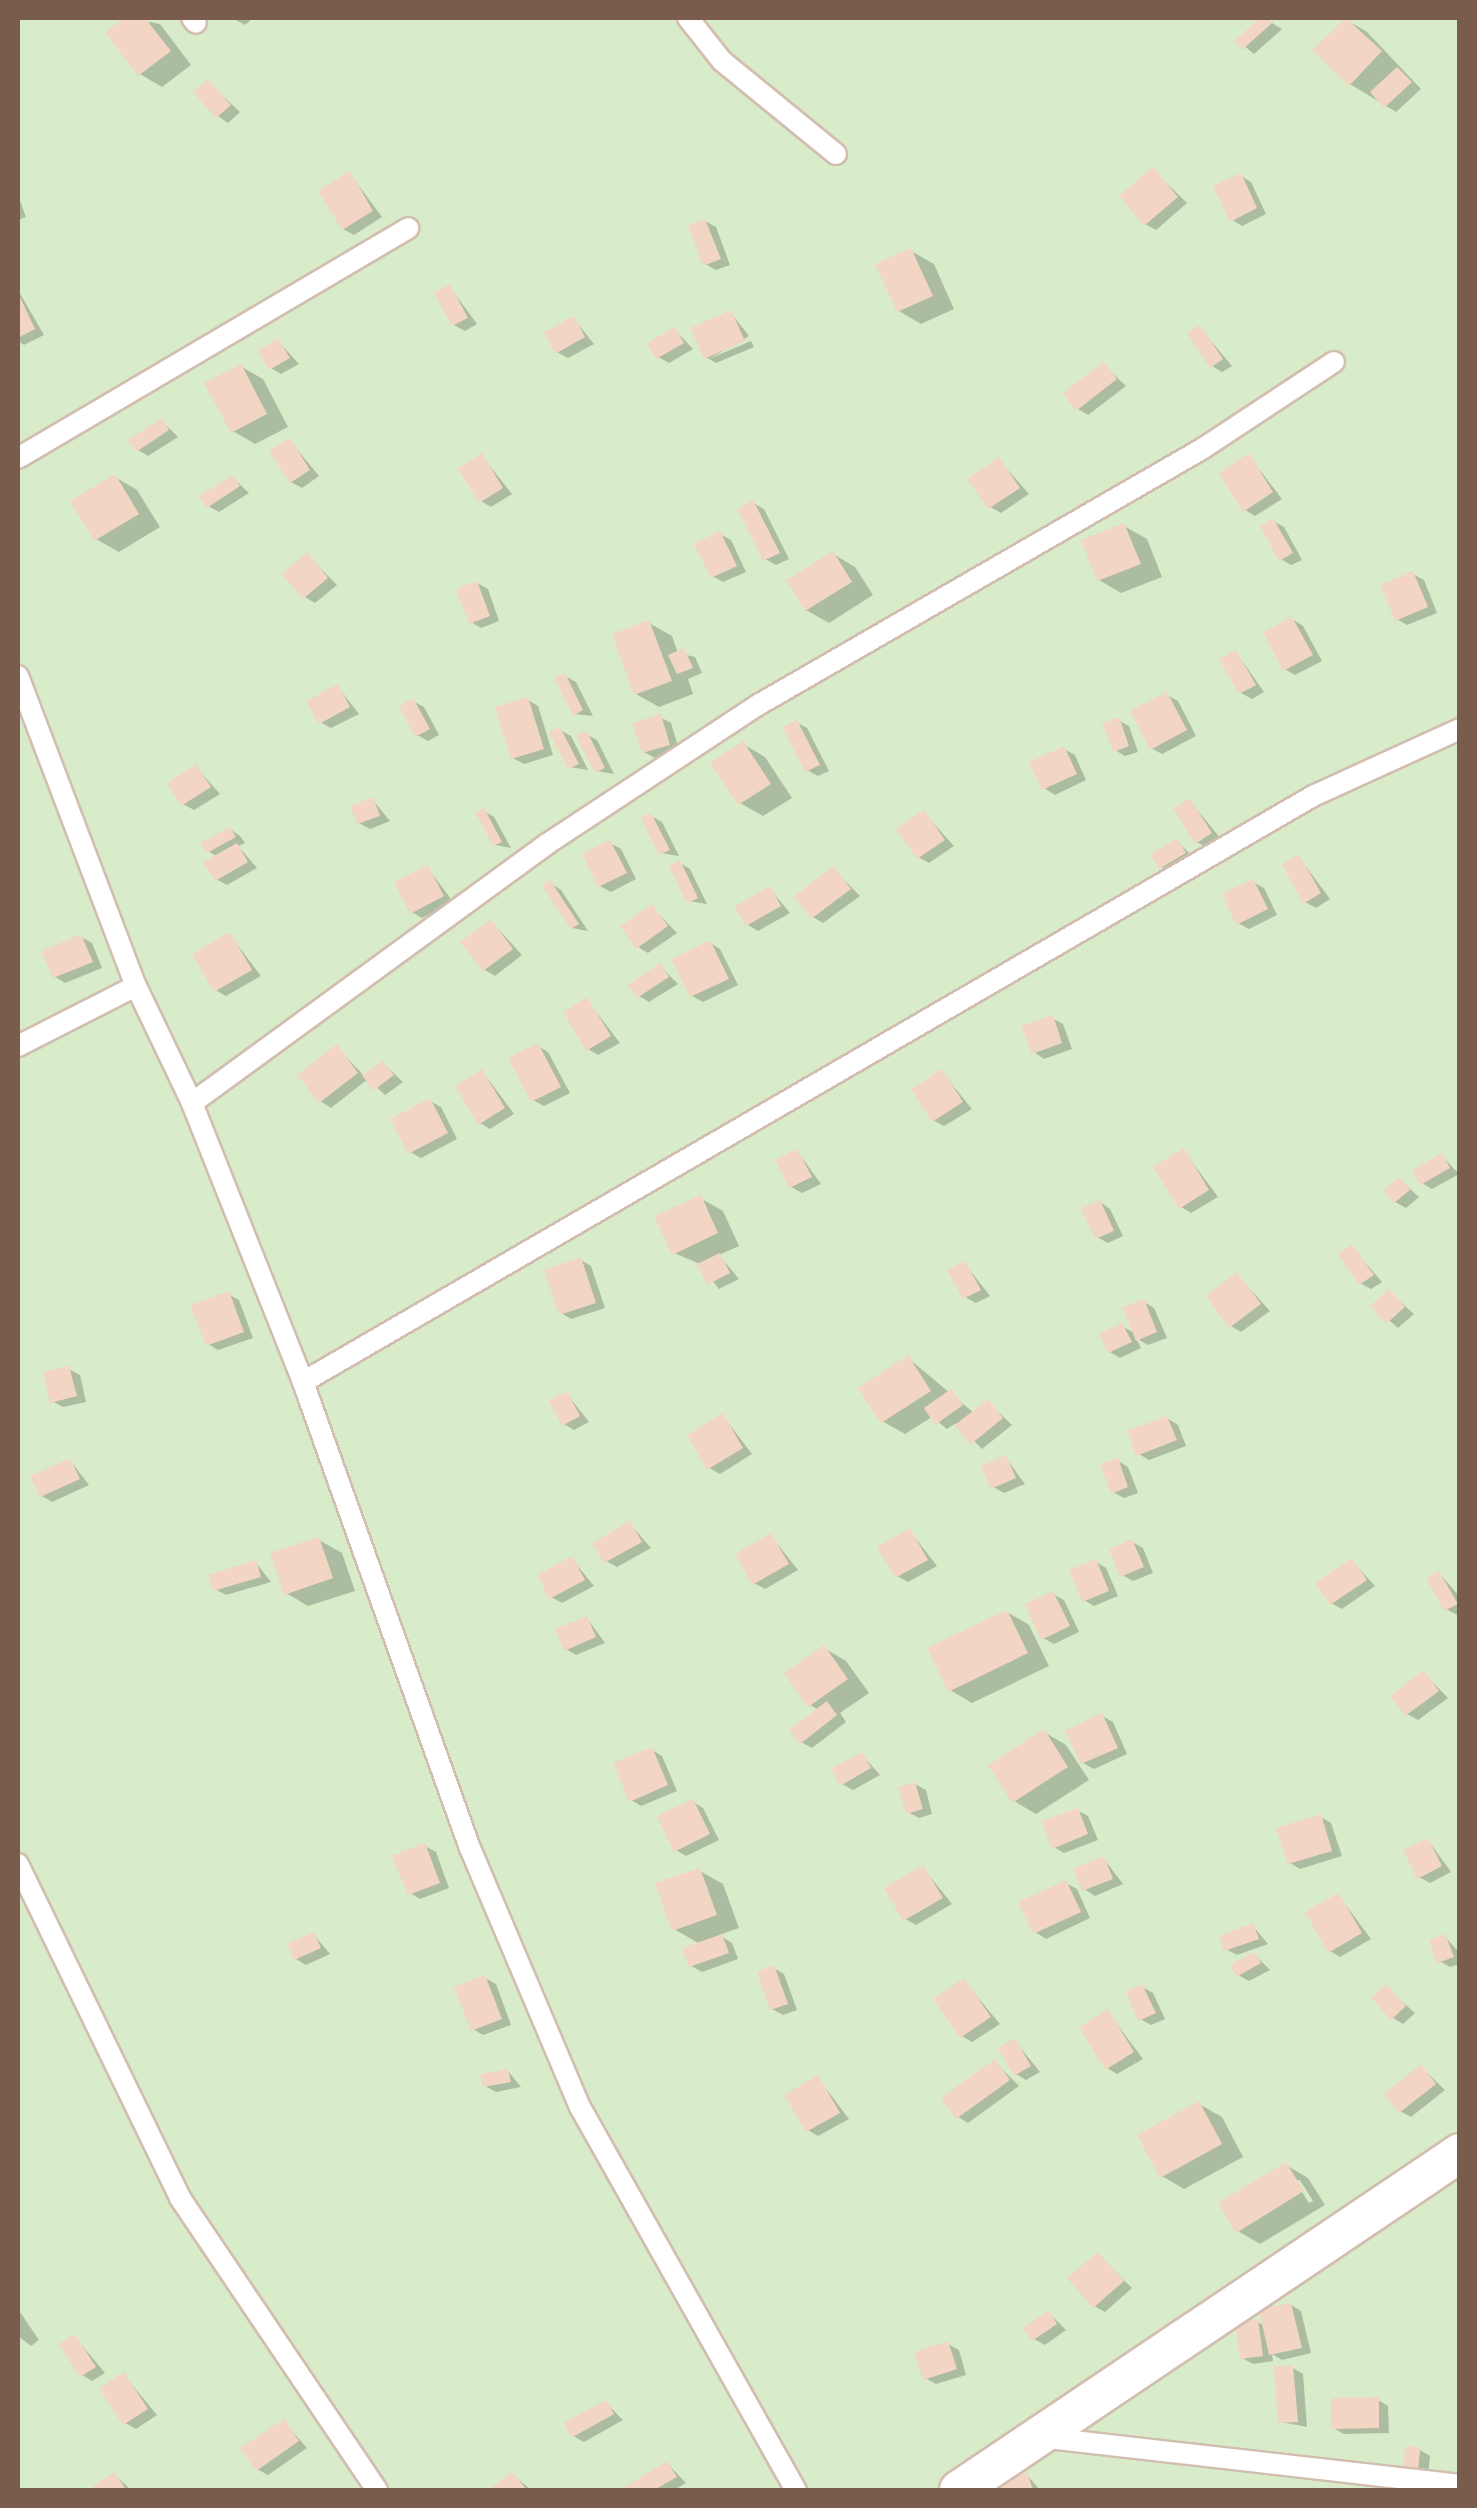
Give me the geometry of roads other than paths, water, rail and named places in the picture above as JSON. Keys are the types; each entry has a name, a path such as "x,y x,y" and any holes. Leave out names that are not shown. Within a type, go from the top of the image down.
{"street":[{"path":"960,2490 1460,2153"}],"lane":[{"path":"688,18 722,60 836,154"},
{"path":"18,458 408,228"},
{"path":"192,1104 546,844 758,705 1202,449 1334,362"},
{"path":"18,676 136,986 192,1104 303,1382 470,1848 580,2107 796,2490"},
{"path":"303,1382 1313,796 1460,729"},
{"path":"18,1046 136,986"},
{"path":"18,1864 180,2198 376,2490"},
{"path":"1038,2437 1460,2485"}]}
